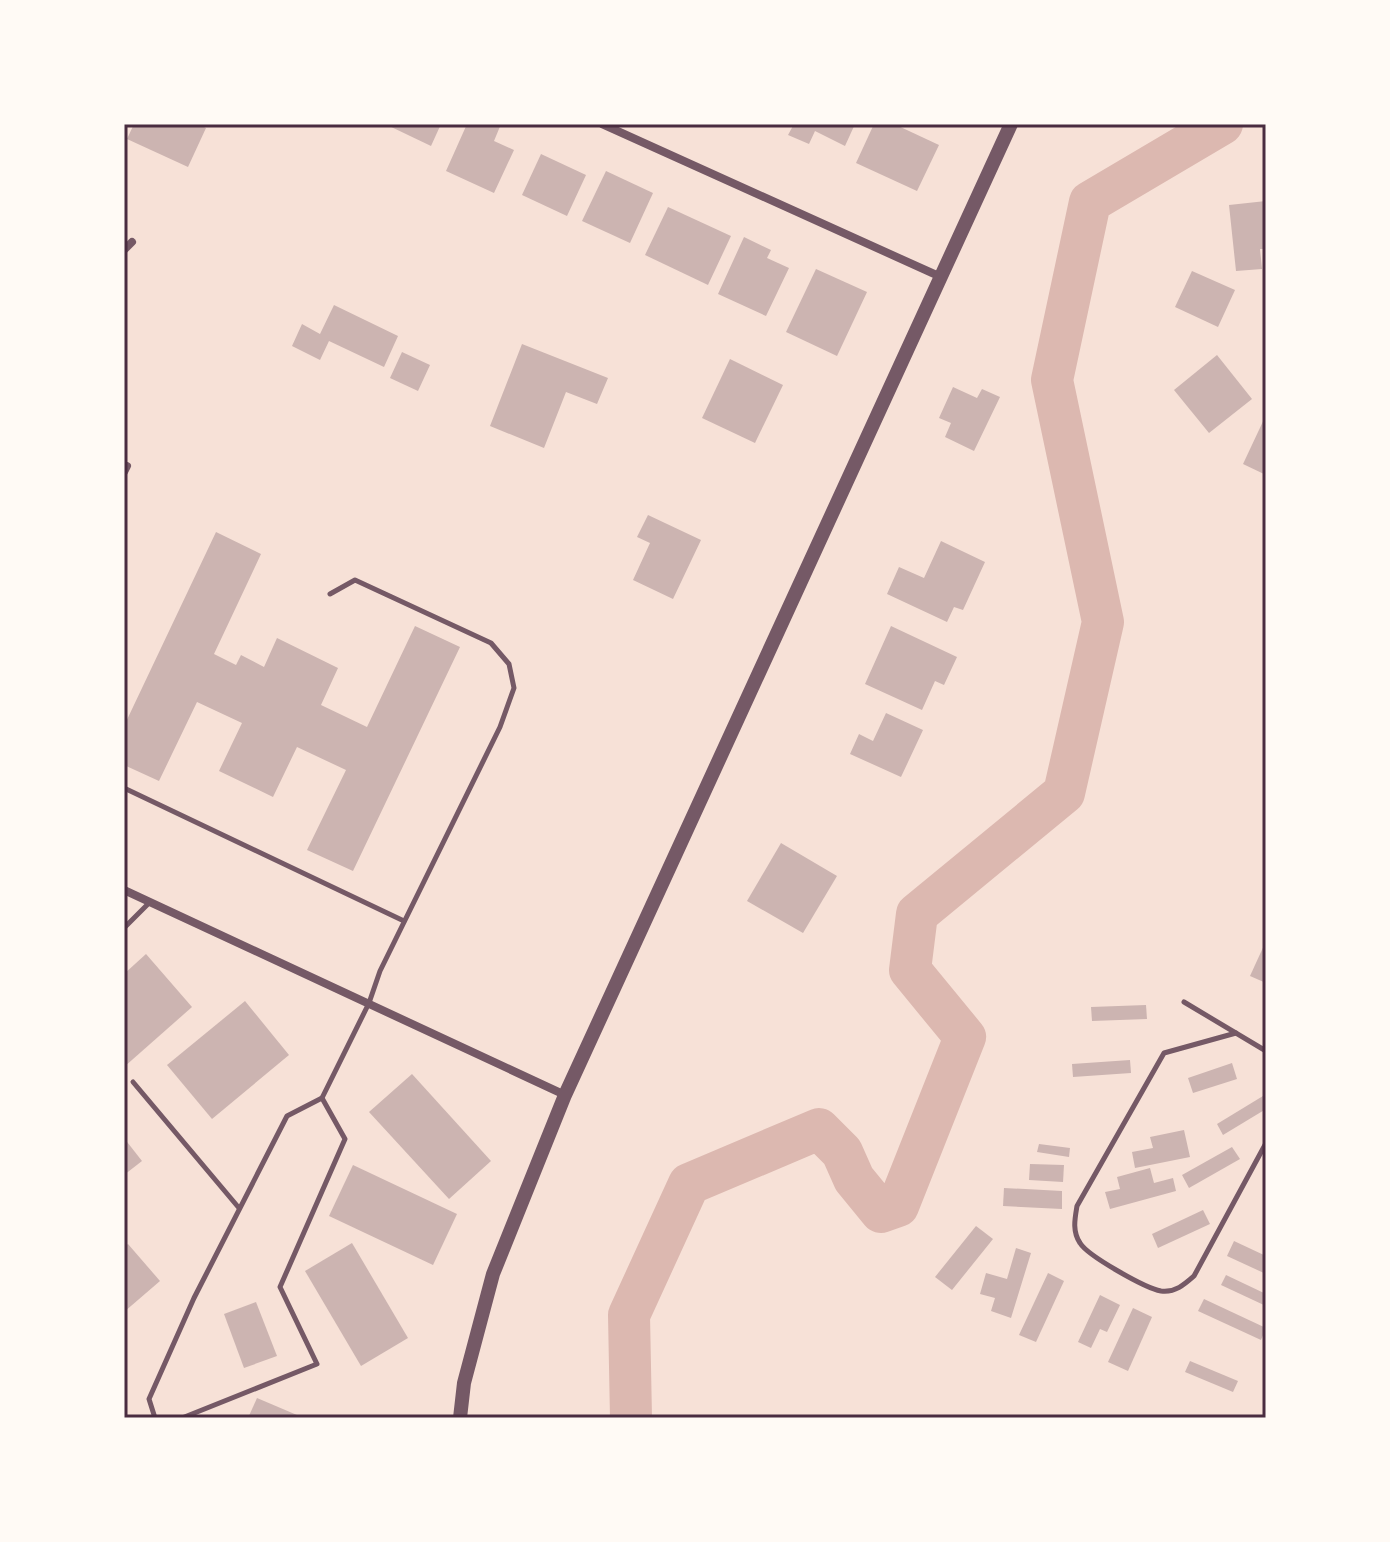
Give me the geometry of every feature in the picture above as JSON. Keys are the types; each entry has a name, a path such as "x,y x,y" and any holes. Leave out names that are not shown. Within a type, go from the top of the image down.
{"street":[{"path":"602,124 941,277"},
{"path":"460,1418 464,1383 493,1274 565,1095 1011,124"},
{"path":"124,250 132,242"},
{"path":"124,890 565,1095"}],"lane":[{"path":"155,1418 149,1399 194,1298 287,1116 322,1098 369,1003 380,971 500,727 514,688 509,664 491,643 355,580 330,594"},
{"path":"124,788 404,921"},
{"path":"124,928 150,902"},
{"path":"1184,1002 1266,1051"},
{"path":"1236,1033 1164,1053 1077,1206 1074,1228 1080,1243 1128,1277 1162,1291 1180,1288 1194,1276 1266,1143"},
{"path":"133,1082 239,1208"},
{"path":"182,1418 317,1364 280,1287 345,1139 322,1098"}],"building":[{"path":"134,124 198,124 206,128 188,167 127,139"},
{"path":"385,124 441,124 431,146"},
{"path":"467,124 501,124 494,141 514,150 494,193 446,171"},
{"path":"794,124 855,124 845,146 815,131 809,144 788,135"},
{"path":"874,124 894,124 939,145 917,191 856,163"},
{"path":"541,154 586,175 567,216 522,195"},
{"path":"606,171 653,193 630,243 582,221"},
{"path":"1266,201 1266,249 1260,249 1262,269 1236,271 1229,205"},
{"path":"668,207 731,236 708,285 645,255"},
{"path":"744,237 771,250 767,258 789,268 766,316 718,294"},
{"path":"816,269 867,292 837,356 786,332"},
{"path":"1192,271 1235,290 1218,327 1175,307"},
{"path":"334,305 398,336 384,367 329,341 320,360 292,346 302,324 320,334"},
{"path":"522,344 608,378 597,404 566,392 544,448 490,426"},
{"path":"402,352 430,365 418,391 390,378"},
{"path":"1217,355 1252,399 1209,433 1174,390"},
{"path":"730,359 783,385 755,443 702,418"},
{"path":"953,387 977,398 982,389 1000,397 974,451 945,437 951,423 939,418"},
{"path":"1266,415 1266,475 1243,464"},
{"path":"648,515 701,540 673,599 633,580 650,543 637,537"},
{"path":"216,532 261,554 214,654 236,665 241,655 264,667 277,638 338,668 321,705 367,727 415,626 460,647 353,871 307,850 346,770 297,747 273,797 219,771 242,723 197,702 159,781 124,765 124,726"},
{"path":"941,541 985,562 963,610 954,607 947,622 887,594 899,567 924,578"},
{"path":"891,626 957,657 944,685 935,681 922,710 865,684"},
{"path":"886,713 923,730 901,777 850,754 859,734 873,741"},
{"path":"781,843 837,876 803,933 747,901"},
{"path":"1266,941 1266,983 1250,976"},
{"path":"146,954 192,1007 124,1067 124,974"},
{"path":"245,1001 289,1055 212,1119 167,1065"},
{"path":"1146,1005 1147,1019 1092,1021 1091,1007"},
{"path":"1130,1060 1131,1073 1073,1077 1072,1064"},
{"path":"1232,1063 1237,1079 1193,1093 1188,1078"},
{"path":"412,1074 491,1161 449,1199 369,1112"},
{"path":"1263,1096 1266,1109 1223,1135 1217,1124"},
{"path":"1184,1130 1190,1157 1135,1168 1132,1152 1153,1148 1150,1137"},
{"path":"124,1138 142,1161 124,1175"},
{"path":"1039,1144 1070,1148 1069,1157 1037,1152"},
{"path":"1232,1147 1240,1159 1189,1188 1182,1175"},
{"path":"1030,1164 1064,1165 1063,1182 1029,1180"},
{"path":"353,1165 457,1214 433,1265 329,1216"},
{"path":"1150,1168 1154,1183 1173,1178 1176,1191 1110,1209 1105,1192 1120,1189 1117,1177"},
{"path":"1004,1188 1062,1191 1062,1209 1003,1206"},
{"path":"1203,1210 1210,1224 1158,1248 1152,1234"},
{"path":"976,1226 993,1239 952,1290 935,1277"},
{"path":"1234,1241 1266,1256 1266,1274 1227,1256"},
{"path":"352,1243 408,1338 361,1366 305,1271"},
{"path":"128,1244 160,1281 124,1312 124,1247"},
{"path":"1016,1248 1031,1253 1011,1318 991,1311 995,1298 980,1294 986,1273 1007,1279"},
{"path":"1048,1273 1064,1281 1036,1342 1019,1335"},
{"path":"1226,1275 1266,1294 1266,1306 1221,1285"},
{"path":"1100,1295 1120,1305 1107,1332 1100,1329 1091,1348 1078,1342"},
{"path":"1204,1299 1266,1328 1261,1340 1198,1311"},
{"path":"256,1302 277,1356 244,1368 224,1314"},
{"path":"1133,1308 1152,1317 1128,1371 1108,1362"},
{"path":"1190,1361 1238,1381 1233,1392 1185,1372"},
{"path":"257,1398 304,1418 248,1418"}],"waterway":[{"path":"631,1418 629,1315 689,1184 819,1129 842,1152 854,1179 881,1212 898,1206 965,1037 910,970 917,914 1064,793 1103,622 1052,380 1090,202 1222,124"}]}
